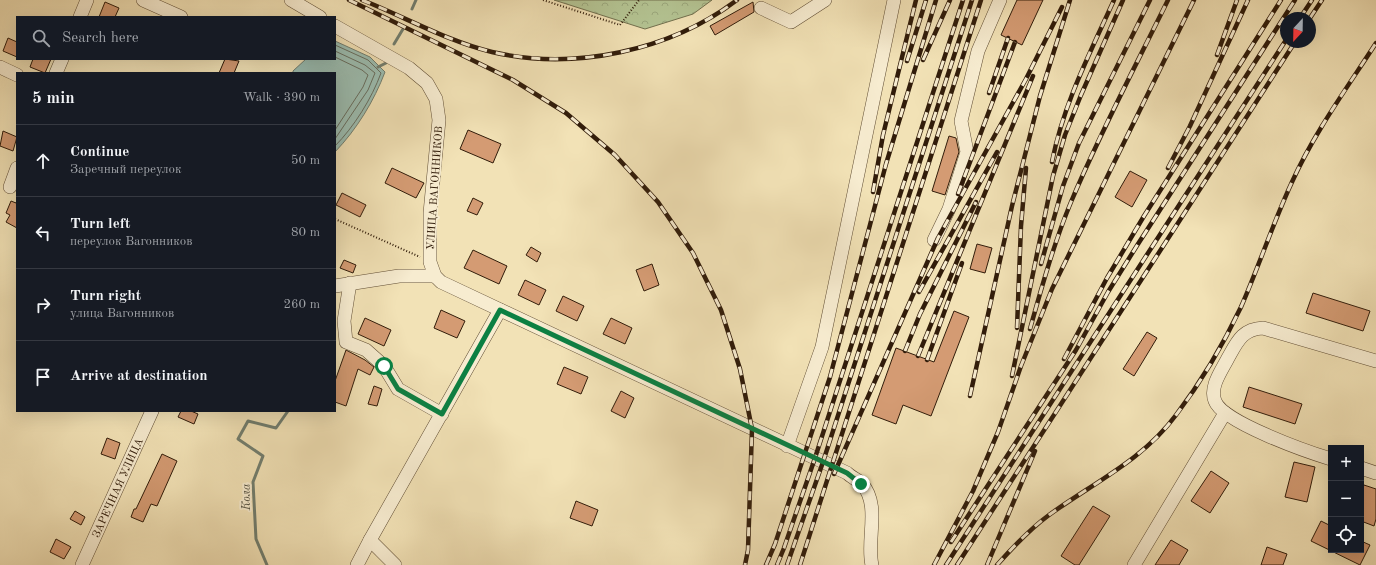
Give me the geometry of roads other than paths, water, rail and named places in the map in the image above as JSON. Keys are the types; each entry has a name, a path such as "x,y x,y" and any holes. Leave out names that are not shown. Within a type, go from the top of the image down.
{"street":[{"path":"80,16 88,0"},
{"path":"143,0 179,16"},
{"path":"291,0 318,16"},
{"path":"761,8 791,22 825,0"},
{"path":"787,446 822,347 894,0"},
{"path":"934,240 949,209 967,152 961,121 978,51 1000,0"},
{"name":"УЛИЦА ВАГОННИКОВ","path":"336,27 409,68 427,83 436,99 439,120 430,213 430,262 435,276"},
{"path":"56,72 62,60"},
{"path":"0,66 16,74"},
{"path":"10,187 16,171"},
{"path":"336,286 399,276 435,276 441,282 847,473 861,484 869,495 871,508 870,556 872,565"},
{"path":"350,283 344,321 346,342 366,350 384,366 398,389 442,414"},
{"path":"357,565 500,310"},
{"path":"1328,458 1263,433 1225,413 1218,407 1214,400 1216,382 1236,344 1246,332 1253,329 1262,328 1376,361"},
{"name":"ЗАРЕЧНАЯ УЛИЦА","path":"82,565 152,412"},
{"path":"1134,565 1225,413"},
{"path":"1364,469 1376,473"},
{"path":"370,540 395,565"}],"water":[{"path":"336,41 370,57 385,72 376,94 358,124 336,151 336,72 293,71 305,60 336,60"}],"waterway":[{"name":"Кола","path":"412,9 416,0"},
{"name":"Кола","path":"394,44 403,29"},
{"name":"Кола","path":"378,67 386,63"},
{"name":"Кола","path":"267,565 256,539 253,482 263,456 238,439 248,421 276,428 287,412"}],"railway":[{"path":"349,0 513,80 566,113 615,155 658,202 693,253 721,310 740,369 752,429 748,550 745,565"},
{"path":"362,0 442,35 475,47 492,52 523,57 555,59 588,57 620,52 652,44 711,18 737,0"},
{"path":"873,192 883,135 916,0"},
{"path":"907,61 926,0"},
{"path":"766,565 775,544 830,377 886,164 936,0"},
{"path":"923,60 950,0"},
{"path":"777,565 815,458 963,0"},
{"path":"787,565 823,462 972,0"},
{"path":"800,565 981,0"},
{"path":"970,396 1012,206 1040,96 1070,0"},
{"path":"1052,162 1070,100 1114,0"},
{"path":"1012,376 1053,176 1065,135 1123,0"},
{"path":"1041,264 1063,186 1079,143 1150,0"},
{"path":"1030,329 1054,249 1071,202 1106,125 1168,0"},
{"path":"934,565 973,491 998,432 1021,366 1052,289 1194,0"},
{"path":"1217,55 1237,0"},
{"path":"1168,168 1190,126 1248,0"},
{"path":"1064,359 1107,278 1144,216 1281,0"},
{"path":"951,542 1076,350 1108,292 1138,244 1295,0"},
{"path":"1304,12 1312,0"},
{"path":"1314,12 1322,0"},
{"path":"834,474 938,238 1026,79 1062,7"},
{"path":"989,93 1008,38"},
{"path":"958,194 1015,42"},
{"path":"997,565 1022,538 1042,520 1133,458 1163,431 1176,415 1211,363 1241,307 1292,182 1310,146 1331,111 1376,43"},
{"path":"946,565 1281,48"},
{"path":"957,565 1291,48"},
{"path":"918,356 1033,76"},
{"path":"919,292 997,152"},
{"path":"1017,328 1021,226 1026,168"},
{"path":"905,351 920,314 976,202"},
{"path":"927,360 962,263"},
{"path":"987,565 1035,451"}]}
